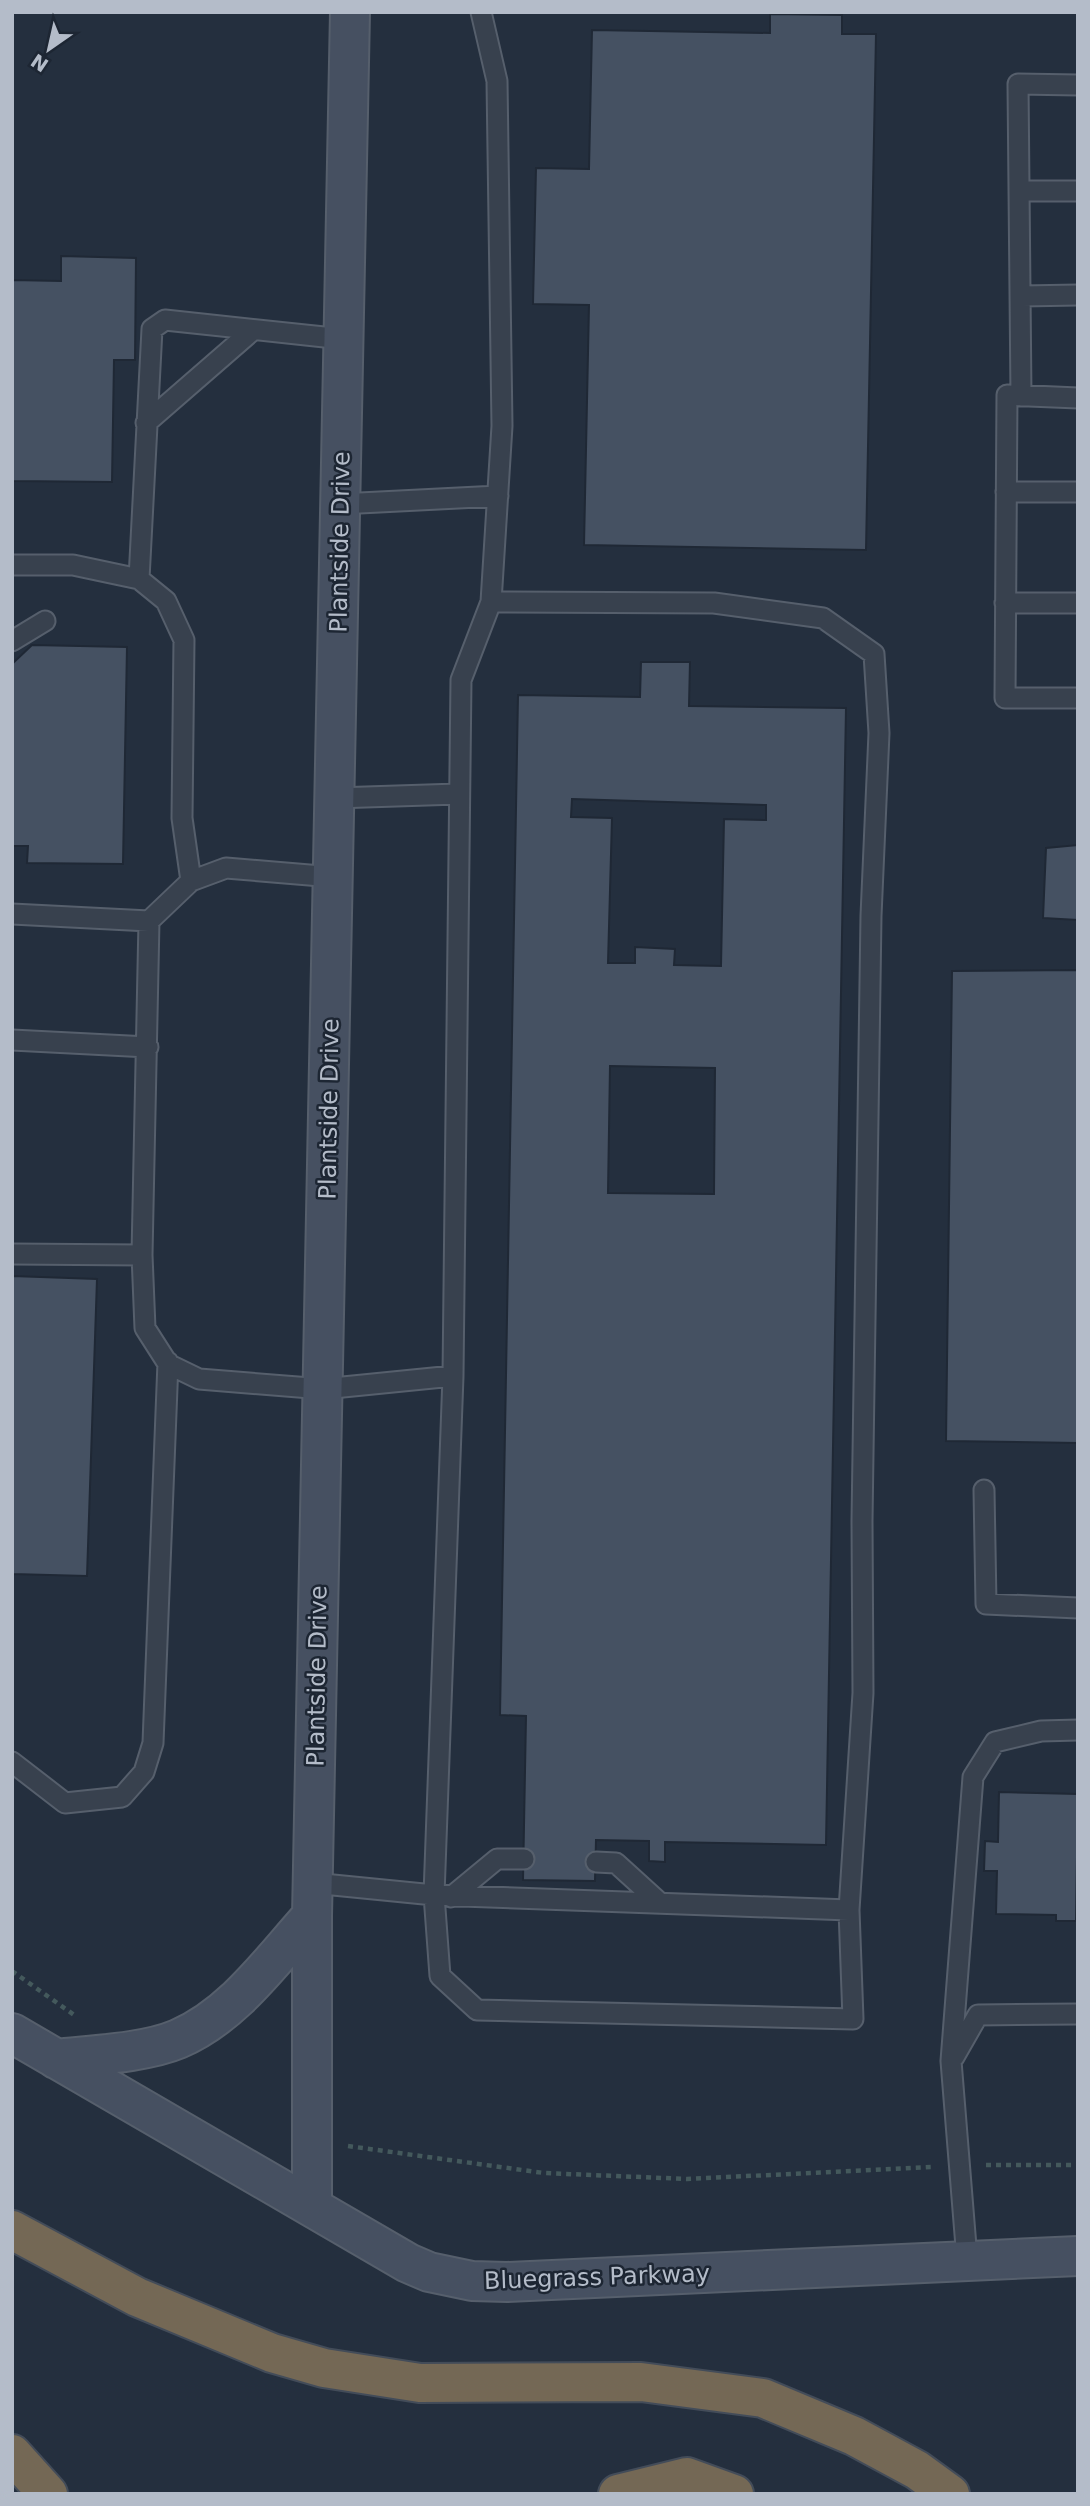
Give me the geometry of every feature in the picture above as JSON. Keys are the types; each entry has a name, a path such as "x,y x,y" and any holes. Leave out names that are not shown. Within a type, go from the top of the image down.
{"highway":[{"path":"12,2230 137,2297 272,2353 324,2368 420,2383 641,2382 763,2398 854,2436 917,2470 950,2494"},
{"path":"12,2454 48,2494"},
{"path":"618,2494 687,2477 734,2494"}],"street":[{"name":"Plantside Drive","path":"313,2206 312,1899 350,12"},
{"path":"56,2059 113,2053 178,2039 231,2006 312,1899"},
{"name":"Bluegrass Parkway","path":"12,2033 408,2263 429,2272 472,2281 652,2277 967,2259 1078,2256"}],"lane":[{"path":"481,12 497,81 502,426 491,602 461,680 453,1376 440,1976 477,2010 853,2019 849,1910 863,1693 862,1521 871,916 879,733 874,653 823,618 714,603 491,602"},
{"path":"1021,396 1018,84 1078,85"},
{"path":"1020,191 1078,191"},
{"path":"1022,296 1078,295"},
{"path":"139,579 152,329 165,320 343,339"},
{"path":"146,423 253,330"},
{"path":"1078,397 1007,395 1005,603 1005,698 1078,698"},
{"path":"1006,492 1078,492"},
{"path":"340,504 498,496"},
{"path":"12,565 73,565 139,579 166,601 184,640 182,818 191,881"},
{"path":"1005,603 1078,603"},
{"path":"12,641 45,621"},
{"path":"335,798 458,794"},
{"path":"333,877 226,868 191,881 149,921 142,1255 145,1328 168,1362 199,1379 323,1390 453,1376"},
{"path":"12,914 149,921"},
{"path":"12,1040 148,1047"},
{"path":"12,1254 142,1255"},
{"path":"12,1762 65,1803 122,1797 144,1772 153,1743 168,1362"},
{"path":"984,1490 986,1604 1078,1608"},
{"path":"967,2259 951,2061 973,1777 995,1742 1041,1731 1078,1730"},
{"path":"443,1896 497,1859 524,1859"},
{"path":"596,1861 616,1863 660,1903"},
{"path":"312,1899 443,1896 849,1910"},
{"path":"951,2061 978,2015 1078,2014"}],"path":[{"path":"12,1972 79,2019"},
{"path":"372,2147 544,2173 687,2179 939,2167"},
{"path":"978,2165 1078,2165"}],"building":[{"path":"770,14 842,15 842,34 876,34 866,550 584,545 589,305 533,304 536,168 589,169 592,30 770,33"},
{"path":"61,256 136,258 135,360 114,360 112,482 12,481 12,280 61,281"},
{"path":"32,645 127,647 123,864 27,863 28,846 12,846 12,664"},
{"path":"641,662 690,662 689,706 846,708 826,1845 665,1842 665,1862 649,1861 649,1841 596,1840 595,1881 523,1880 526,1716 500,1715 518,695 640,697","holes":["572,799 766,805 766,820 724,819 721,966 674,965 675,949 635,947 635,963 608,963 612,818 571,817","610,1066 715,1068 714,1194 608,1193"]},
{"path":"1078,845 1078,920 1043,918 1046,848"},
{"path":"1078,970 1078,1443 946,1441 952,971"},
{"path":"12,1276 97,1279 87,1576 12,1574"},
{"path":"999,1792 1078,1794 1076,1921 1056,1921 1056,1915 996,1914 997,1871 984,1871 985,1841 998,1842"}]}
